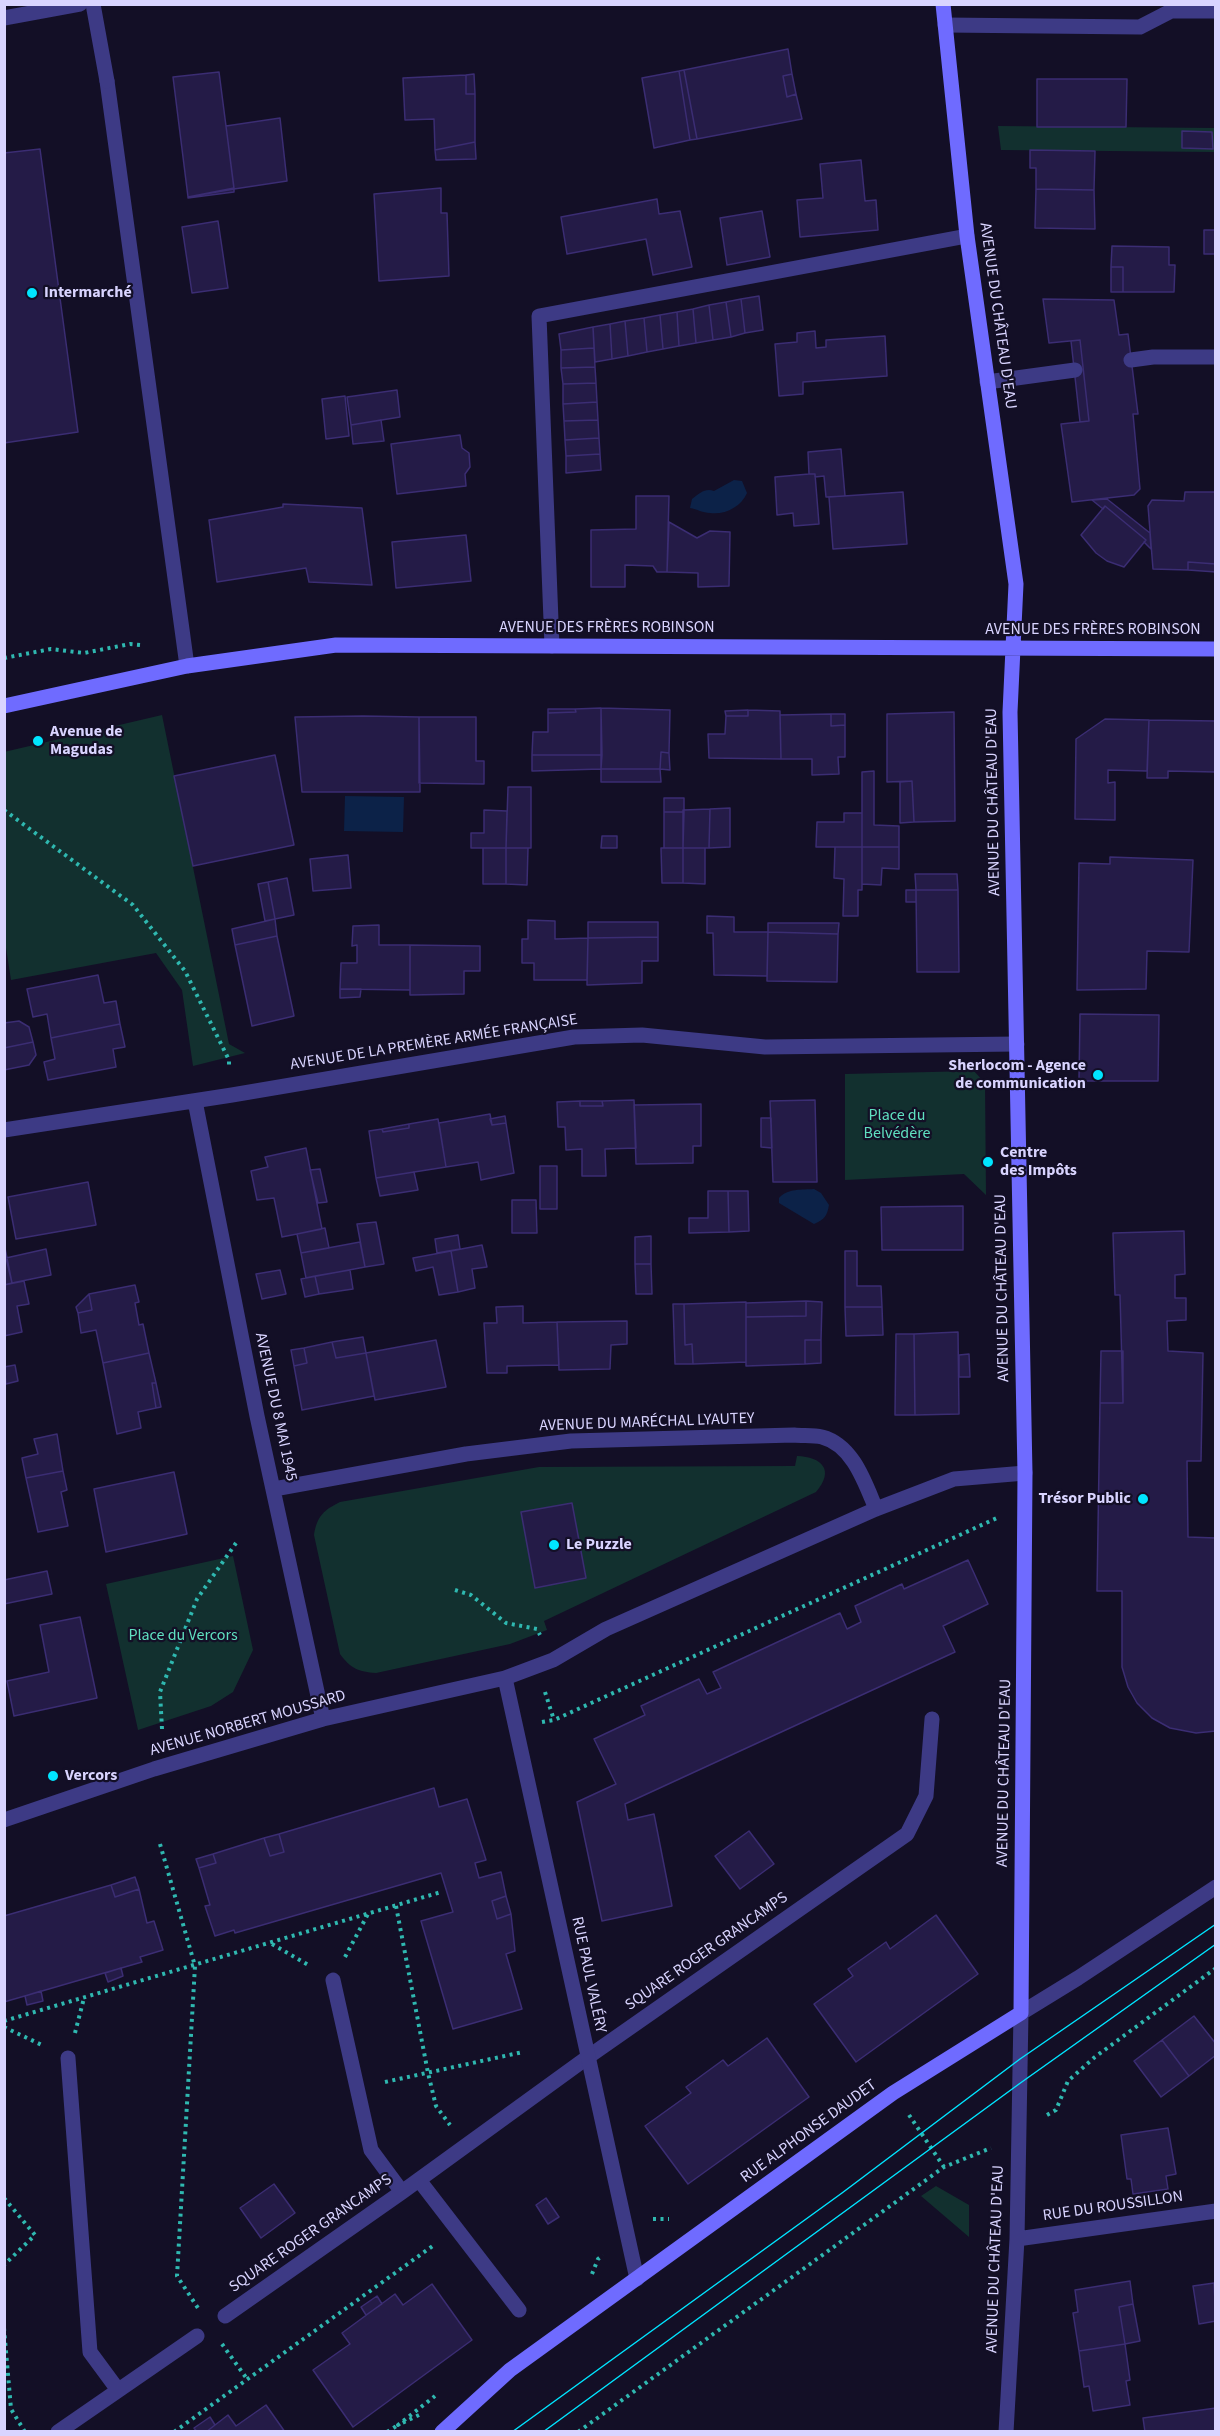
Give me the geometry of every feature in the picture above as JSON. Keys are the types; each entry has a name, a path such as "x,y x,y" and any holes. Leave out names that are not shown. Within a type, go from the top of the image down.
{"street":[{"path":"4,18 80,4"},
{"path":"93,4 107,81 187,666"},
{"name":"AVENUE DU CHÂTEAU D'EAU","path":"943,4 967,236 1016,584 1010,712 1025,1473 1017,2240 1006,2432"},
{"path":"945,25 1140,27 1171,11 1215,10"},
{"path":"552,646 539,316 967,236"},
{"path":"1131,360 1154,357 1215,357"},
{"path":"987,382 1074,370"},
{"name":"AVENUE DES FRÈRES ROBINSON","path":"4,706 187,666 336,645 1215,649"},
{"name":"AVENUE DE LA PREMÈRE ARMÉE FRANÇAISE","path":"4,1130 232,1095 574,1037 642,1035 765,1047 1017,1044"},
{"name":"AVENUE DU 8 MAI 1945","path":"195,1101 257,1416 323,1719"},
{"name":"AVENUE DU MARÉCHAL LYAUTEY","path":"274,1489 466,1454 571,1441 794,1435 821,1437 834,1442 846,1451 863,1478 876,1509"},
{"path":"505,1678 554,1660 606,1629 876,1509 954,1479 1025,1473"},
{"name":"AVENUE NORBERT MOUSSARD","path":"4,1820 154,1769 323,1719 505,1678"},
{"name":"RUE PAUL VALÉRY","path":"505,1678 637,2279"},
{"name":"SQUARE ROGER GRANCAMPS","path":"225,2316 419,2180 588,2057 907,1834 926,1796 932,1719"},
{"name":"RUE ALPHONSE DAUDET","path":"442,2432 510,2370 893,2093 1078,1978 1215,1887"},
{"path":"333,1980 371,2150 402,2192"},
{"path":"68,2058 90,2352 118,2390"},
{"path":"419,2180 519,2310"},
{"name":"RUE DU ROUSSILLON","path":"1017,2240 1215,2211"},
{"path":"58,2432 197,2336"}],"path":[{"path":"4,658 51,649 84,653 129,644 158,646 187,666"},
{"path":"4,810 133,905 185,971 229,1060 232,1095"},
{"path":"532,1723 554,1720 997,1519 1025,1473"},
{"path":"162,1729 160,1692 197,1599 236,1543"},
{"path":"455,1590 471,1594 506,1623 537,1629 543,1639 535,1642"},
{"path":"543,1689 554,1720"},
{"path":"160,1844 195,1966 177,2276 199,2310"},
{"path":"4,2021 441,1892"},
{"path":"396,1906 436,2106 465,2146"},
{"path":"578,2432 944,2167 984,2152 1056,2110 1068,2081 1088,2063 1215,1968"},
{"path":"357,2087 523,2052"},
{"path":"4,2198 35,2235 4,2265"},
{"path":"174,2432 456,2229"},
{"path":"4,2328 11,2409 25,2432"},
{"path":"216,2335 247,2379"},
{"path":"387,2432 398,2425"}],"green space":[{"path":"998,126 1215,128 1215,152 1001,150"},
{"path":"162,715 229,1044 245,1053 193,1066 182,990 156,953 11,980 4,935 4,752"},
{"name":"Place du Belvédère","path":"974,1071 985,1083 986,1195 964,1174 845,1180 845,1074"},
{"path":"797,1456 813,1459 823,1466 825,1477 816,1492 544,1621 547,1630 510,1644 376,1673 355,1668 347,1663 340,1654 314,1535 322,1514 340,1502 539,1467 795,1466"},
{"name":"Place du Vercors","path":"233,1556 253,1650 233,1692 211,1706 138,1730 106,1584"},
{"path":"936,2186 969,2205 969,2237 921,2196"}],"water":[{"path":"734,480 742,481 747,493 737,506 716,513 690,508 692,499 700,493 708,490 714,491"},
{"path":"345,796 404,797 403,832 344,831"},
{"path":"814,1189 821,1193 829,1205 825,1217 814,1224 779,1203 779,1198 787,1193"}],"building":[{"path":"788,49 792,74 783,76 787,97 796,94 802,119 697,139 684,70"},
{"path":"684,70 697,139 690,140 679,71"},
{"path":"679,71 690,140 654,148 642,78"},
{"path":"219,72 234,188 188,197 173,77"},
{"path":"474,74 475,94 466,94 466,75"},
{"path":"792,74 796,94 787,97 783,76"},
{"path":"466,75 466,94 475,94 475,142 435,150 434,119 405,120 403,78"},
{"path":"1037,79 1127,79 1126,127 1037,127"},
{"path":"280,118 287,181 234,189 226,126"},
{"path":"1182,131 1212,132 1213,149 1182,148"},
{"path":"475,142 476,159 436,160 435,150"},
{"name":"Intermarché","path":"40,149 78,432 4,443 4,153"},
{"path":"1030,150 1095,151 1094,190 1036,189 1036,168 1030,168"},
{"path":"861,160 865,201 876,200 878,230 800,237 797,200 823,198 820,164"},
{"path":"441,188 441,213 447,213 449,276 379,281 374,194"},
{"path":"234,189 234,192 188,198 188,197"},
{"path":"1036,189 1094,190 1095,229 1035,228"},
{"path":"657,199 659,214 680,211 692,267 653,275 646,239 567,254 561,217"},
{"path":"762,211 770,257 727,265 720,218"},
{"path":"218,221 228,288 192,293 182,227"},
{"path":"1204,230 1216,230 1216,254 1204,254"},
{"path":"1112,246 1169,247 1169,265 1175,265 1174,292 1123,292 1123,267 1111,267"},
{"path":"1111,267 1123,267 1123,292 1111,292"},
{"path":"759,296 763,330 745,333 741,299"},
{"path":"741,299 745,333 731,337 726,302"},
{"path":"1043,299 1114,300 1119,335 1128,334 1138,414 1133,414 1140,489 1134,495 1072,502 1061,424 1089,421 1080,340 1049,343"},
{"path":"726,302 731,337 713,340 709,305"},
{"path":"709,305 713,340 696,343 693,309"},
{"path":"693,309 696,343 679,346 677,312"},
{"path":"677,312 679,346 663,349 660,315"},
{"path":"660,315 663,349 647,352 644,318"},
{"path":"644,318 647,352 628,356 625,321"},
{"path":"625,321 628,356 612,359 610,324"},
{"path":"610,324 612,359 595,362 593,327"},
{"path":"593,327 594,348 561,350 559,334"},
{"path":"815,331 816,348 826,347 826,340 885,336 887,376 803,382 803,394 779,396 775,344 797,342 797,333"},
{"path":"1080,340 1089,421 1080,422 1071,341"},
{"path":"594,348 595,367 561,368 561,350"},
{"path":"595,367 596,383 563,384 561,368"},
{"path":"596,383 597,402 563,404 563,384"},
{"path":"397,390 400,417 351,425 347,397"},
{"path":"345,396 349,436 326,439 322,399"},
{"path":"597,402 598,420 564,421 563,404"},
{"path":"381,420 384,441 353,444 351,425"},
{"path":"598,420 599,438 565,440 564,421"},
{"path":"460,435 462,448 469,453 470,467 465,474 466,486 397,494 391,444"},
{"path":"599,438 600,454 566,456 565,440"},
{"path":"841,449 845,496 826,497 824,476 815,477 815,474 809,474 808,452"},
{"path":"600,454 601,470 566,473 566,456"},
{"path":"815,474 819,524 794,526 793,513 777,515 775,477"},
{"path":"903,492 907,544 833,549 829,497"},
{"path":"1185,492 1216,492 1216,564 1188,562 1188,570 1153,569 1148,506 1152,500 1184,501"},
{"path":"636,496 669,496 667,572 657,572 653,566 625,565 625,587 591,587 591,530 636,529"},
{"path":"1107,499 1150,533 1151,549 1144,542 1146,540 1105,506 1103,509 1092,500"},
{"path":"283,504 362,508 372,585 309,582 306,568 217,582 209,520 283,507"},
{"path":"1105,506 1146,540 1124,567 1107,561 1096,553 1081,535"},
{"path":"669,522 697,538 710,531 730,532 729,586 698,587 698,573 667,572"},
{"path":"466,535 471,581 396,588 392,542"},
{"path":"1188,562 1216,564 1216,572 1188,570"},
{"path":"601,708 602,755 532,755 533,732 548,732 548,713"},
{"path":"601,708 670,710 669,753 661,752 660,769 601,769"},
{"path":"548,709 575,709 576,712 548,713"},
{"path":"748,710 748,716 726,716 725,711"},
{"path":"748,710 780,711 781,759 709,758 708,734 725,734 726,716 748,716"},
{"path":"954,712 955,821 914,822 912,781 887,782 887,714"},
{"path":"831,714 831,726 845,725 845,757 838,757 839,774 812,775 812,759 781,759 780,715"},
{"path":"831,714 845,714 845,725 831,726"},
{"path":"295,717 419,717 420,792 302,792"},
{"path":"419,717 476,717 476,761 484,761 484,784 419,783"},
{"path":"1105,719 1149,720 1147,771 1108,770 1108,783 1115,782 1115,820 1075,819 1076,739"},
{"path":"1149,720 1216,721 1216,772 1168,771 1168,778 1147,778"},
{"path":"661,752 669,753 670,770 660,769"},
{"path":"275,755 294,845 193,866 174,776"},
{"path":"532,755 602,755 601,769 532,771"},
{"path":"601,769 660,769 661,782 601,782"},
{"path":"874,771 874,825 899,826 899,847 862,847 862,772"},
{"path":"912,781 914,822 900,823 900,782"},
{"path":"508,787 531,787 531,848 506,848"},
{"path":"664,798 684,798 684,812 664,812"},
{"path":"730,808 730,847 709,848 710,809"},
{"path":"710,809 709,848 683,848 683,810"},
{"path":"484,810 507,811 506,848 471,848 471,833 484,833"},
{"path":"664,812 684,812 683,848 664,848"},
{"path":"844,813 862,813 862,847 816,847 817,822 844,822"},
{"path":"602,836 617,836 617,848 601,848"},
{"path":"835,847 862,847 862,890 858,890 858,916 843,916 844,879 834,878"},
{"path":"862,847 899,847 899,869 882,868 881,885 862,884"},
{"path":"483,848 506,848 506,884 483,884"},
{"path":"506,848 528,848 527,885 506,884"},
{"path":"661,848 683,848 683,883 662,883"},
{"path":"683,848 705,848 705,884 683,883"},
{"path":"348,855 351,888 313,891 310,859"},
{"path":"1110,857 1193,860 1189,952 1147,951 1146,989 1077,990 1079,863 1110,864"},
{"path":"915,874 957,874 958,890 916,890"},
{"path":"287,878 294,915 275,919 268,882"},
{"path":"268,882 275,919 265,921 258,884"},
{"path":"906,890 916,890 916,902 906,902"},
{"path":"916,890 958,890 959,972 917,972"},
{"path":"707,916 734,917 734,932 768,932 767,976 714,975 713,933 707,933"},
{"path":"275,919 277,936 235,945 232,929"},
{"path":"528,920 555,921 555,939 588,938 587,980 534,980 534,963 522,963 522,939 528,939"},
{"path":"588,922 658,922 658,937 588,938"},
{"path":"768,923 839,923 838,934 768,932"},
{"path":"379,925 379,945 410,945 410,990 340,989 341,963 357,963 357,945 352,946 353,926"},
{"path":"768,932 838,934 837,982 767,981"},
{"path":"277,936 294,1016 252,1026 235,945"},
{"path":"658,937 658,961 642,961 642,983 587,985 588,938"},
{"path":"410,945 480,946 480,971 464,971 464,994 410,995"},
{"path":"98,975 104,1003 116,1001 120,1024 51,1038 47,1014 33,1017 27,989"},
{"path":"340,989 361,989 360,997 340,998"},
{"path":"1080,1014 1159,1015 1158,1081 1079,1081"},
{"path":"19,1021 29,1027 33,1042 4,1048 4,1023"},
{"path":"120,1024 125,1047 113,1049 116,1067 48,1080 44,1062 55,1059 51,1038"},
{"path":"33,1042 36,1055 29,1065 4,1070 4,1048"},
{"path":"634,1100 636,1148 605,1149 606,1176 582,1176 582,1149 566,1150 565,1127 558,1127 557,1102 580,1101 580,1106 603,1106 602,1101"},
{"path":"815,1100 817,1182 773,1182 770,1101"},
{"path":"580,1101 602,1101 603,1106 580,1106"},
{"path":"701,1104 701,1146 693,1146 693,1163 636,1164 634,1105"},
{"path":"490,1114 492,1125 506,1123 514,1173 481,1180 478,1162 446,1167 439,1123"},
{"path":"505,1116 506,1123 492,1125 490,1119"},
{"path":"761,1118 771,1118 772,1148 761,1147"},
{"path":"438,1119 446,1167 376,1178 369,1131 382,1129 383,1132 409,1128 409,1124"},
{"path":"409,1124 409,1128 383,1132 382,1129"},
{"path":"306,1148 322,1229 282,1237 274,1198 257,1200 251,1171 268,1167 265,1157"},
{"path":"540,1166 557,1166 557,1209 540,1209"},
{"path":"320,1169 327,1202 318,1203 310,1170"},
{"path":"414,1172 418,1190 380,1196 376,1178"},
{"path":"88,1182 96,1225 16,1239 8,1197"},
{"path":"708,1191 728,1191 729,1232 689,1233 689,1218 708,1218"},
{"path":"728,1191 748,1191 749,1231 729,1232"},
{"path":"512,1200 536,1200 537,1233 512,1233"},
{"path":"963,1206 963,1250 882,1250 881,1207"},
{"path":"376,1222 384,1264 365,1267 357,1224"},
{"path":"325,1228 329,1248 301,1253 297,1234"},
{"name":"Trésor Public","path":"1184,1231 1185,1274 1175,1275 1175,1298 1186,1298 1186,1320 1167,1321 1168,1351 1203,1353 1201,1461 1187,1461 1188,1537 1216,1538 1216,1731 1196,1733 1170,1728 1152,1718 1137,1703 1128,1687 1122,1667 1122,1591 1097,1591 1100,1403 1123,1403 1120,1295 1115,1295 1113,1233"},
{"path":"458,1235 460,1249 437,1253 435,1239"},
{"path":"651,1236 651,1264 635,1264 635,1237"},
{"path":"360,1242 365,1267 306,1278 301,1253"},
{"path":"482,1245 487,1267 472,1269 475,1288 458,1292 451,1251"},
{"path":"4,1248 12,1283 4,1285"},
{"path":"46,1249 51,1275 12,1283 6,1258"},
{"path":"451,1251 458,1292 439,1295 433,1267 416,1271 413,1258"},
{"path":"845,1251 857,1251 857,1286 881,1286 882,1307 845,1307"},
{"path":"635,1264 651,1264 652,1294 636,1294"},
{"path":"280,1270 286,1294 262,1299 256,1274"},
{"path":"350,1270 353,1289 319,1294 315,1276"},
{"path":"315,1276 319,1294 305,1297 301,1279"},
{"path":"24,1281 29,1304 17,1306 22,1332 4,1336 4,1285"},
{"path":"135,1285 139,1302 135,1303 139,1325 143,1324 149,1353 103,1363 96,1330 81,1333 78,1313 92,1310 89,1294"},
{"path":"89,1294 92,1310 78,1313 76,1307"},
{"path":"806,1301 806,1316 746,1317 746,1303"},
{"path":"806,1301 822,1302 821,1340 805,1340 805,1364 746,1366 746,1317 806,1316"},
{"path":"746,1302 746,1362 693,1364 692,1344 685,1345 684,1304"},
{"path":"673,1304 684,1304 685,1345 692,1344 693,1364 675,1364"},
{"path":"523,1306 523,1323 557,1322 559,1365 507,1366 507,1373 487,1373 484,1323 497,1323 496,1307"},
{"path":"845,1307 882,1307 883,1335 846,1336"},
{"path":"627,1321 627,1344 611,1345 610,1369 559,1370 557,1322"},
{"path":"958,1332 959,1414 915,1415 914,1334"},
{"path":"896,1334 914,1334 915,1415 895,1415"},
{"path":"363,1337 366,1353 336,1358 332,1342"},
{"path":"436,1340 446,1387 375,1400 366,1353"},
{"path":"805,1340 821,1340 821,1363 805,1364"},
{"path":"332,1342 336,1358 366,1353 374,1396 302,1410 294,1366 307,1363 304,1348"},
{"path":"304,1348 307,1363 294,1366 291,1350"},
{"path":"1101,1351 1123,1351 1123,1403 1100,1403"},
{"path":"149,1353 156,1383 152,1383 156,1408 138,1412 141,1428 117,1434 103,1363"},
{"path":"969,1354 970,1377 959,1377 959,1355"},
{"path":"15,1365 18,1381 6,1384 4,1367"},
{"path":"152,1383 156,1383 161,1407 156,1408"},
{"path":"57,1434 63,1471 26,1478 22,1458 38,1454 34,1439"},
{"path":"63,1471 67,1490 61,1492 68,1526 38,1532 26,1478"},
{"path":"174,1472 187,1534 106,1552 94,1489"},
{"name":"Le Puzzle","path":"572,1503 586,1578 535,1588 521,1512"},
{"path":"968,1560 988,1604 943,1626 955,1652 625,1804 628,1820 654,1814 672,1906 602,1921 577,1802 616,1784 594,1739 645,1715 641,1706 699,1679 707,1694 721,1688 713,1672 840,1613 847,1629 861,1622 855,1606 902,1584 904,1589"},
{"path":"47,1571 52,1594 4,1604 4,1580"},
{"path":"80,1617 97,1698 14,1716 7,1681 49,1672 40,1625"},
{"path":"434,1788 439,1807 467,1799 486,1860 475,1863 479,1878 501,1872 506,1896 492,1901 497,1919 511,1914 515,1951 506,1954 522,2009 453,2029 421,1921 453,1912 441,1873 235,1933 234,1930 215,1936 205,1906 210,1905 199,1868 216,1863 213,1854 264,1838 270,1856 284,1852 279,1834"},
{"path":"749,1831 774,1864 740,1889 715,1856"},
{"path":"279,1834 284,1852 270,1856 264,1838"},
{"path":"213,1854 216,1863 199,1868 196,1859"},
{"path":"135,1877 139,1889 115,1897 111,1885"},
{"path":"111,1885 115,1897 139,1889 147,1923 154,1921 163,1950 140,1957 142,1962 4,2002 4,1916"},
{"path":"506,1896 511,1914 497,1919 492,1901"},
{"path":"936,1915 978,1974 856,2062 814,2004 853,1976 848,1969 886,1942 890,1949"},
{"path":"121,1968 123,1976 108,1982 105,1973"},
{"path":"41,1991 43,2001 27,2005 25,1996"},
{"path":"1194,2016 1216,2044 1216,2055 1189,2076 1162,2040"},
{"path":"767,2038 809,2097 688,2184 645,2126 691,2093 686,2087 723,2060 728,2066"},
{"path":"1162,2040 1189,2076 1161,2097 1134,2061"},
{"path":"1168,2128 1176,2174 1166,2176 1168,2189 1133,2194 1131,2179 1127,2179 1121,2135"},
{"path":"274,2184 295,2213 261,2238 240,2208"},
{"path":"546,2198 559,2217 548,2224 536,2205"},
{"path":"1130,2281 1133,2304 1119,2307 1125,2344 1079,2351 1073,2313 1078,2312 1075,2290"},
{"path":"1214,2283 1216,2321 1199,2324 1193,2286"},
{"path":"432,2284 472,2340 353,2427 313,2370 350,2344 342,2333 395,2294 403,2305"},
{"path":"377,2296 382,2304 366,2315 361,2307"},
{"path":"1133,2304 1140,2341 1125,2344 1119,2307"},
{"path":"1125,2344 1130,2380 1126,2381 1130,2405 1093,2411 1089,2386 1084,2387 1079,2351"},
{"path":"266,2405 285,2432 206,2432 228,2415 236,2426"},
{"path":"1216,2408 1216,2432 1145,2432 1143,2418"},
{"path":"210,2417 215,2425 206,2432 197,2432 194,2428"}],"tram line":[{"path":"512,2432 842,2193 1020,2059 1216,1924"},
{"path":"543,2432 1019,2084 1216,1944"}],"place":[{"name":"Intermarché","path":"32,293"},
{"name":"Avenue de Magudas","path":"38,741"},
{"name":"Sherlocom - Agence de communication","path":"1098,1075"},
{"name":"Centre des Impôts","path":"988,1162"},
{"name":"Trésor Public","path":"1143,1499"},
{"name":"Le Puzzle","path":"554,1545"},
{"name":"Vercors","path":"53,1776"}]}
